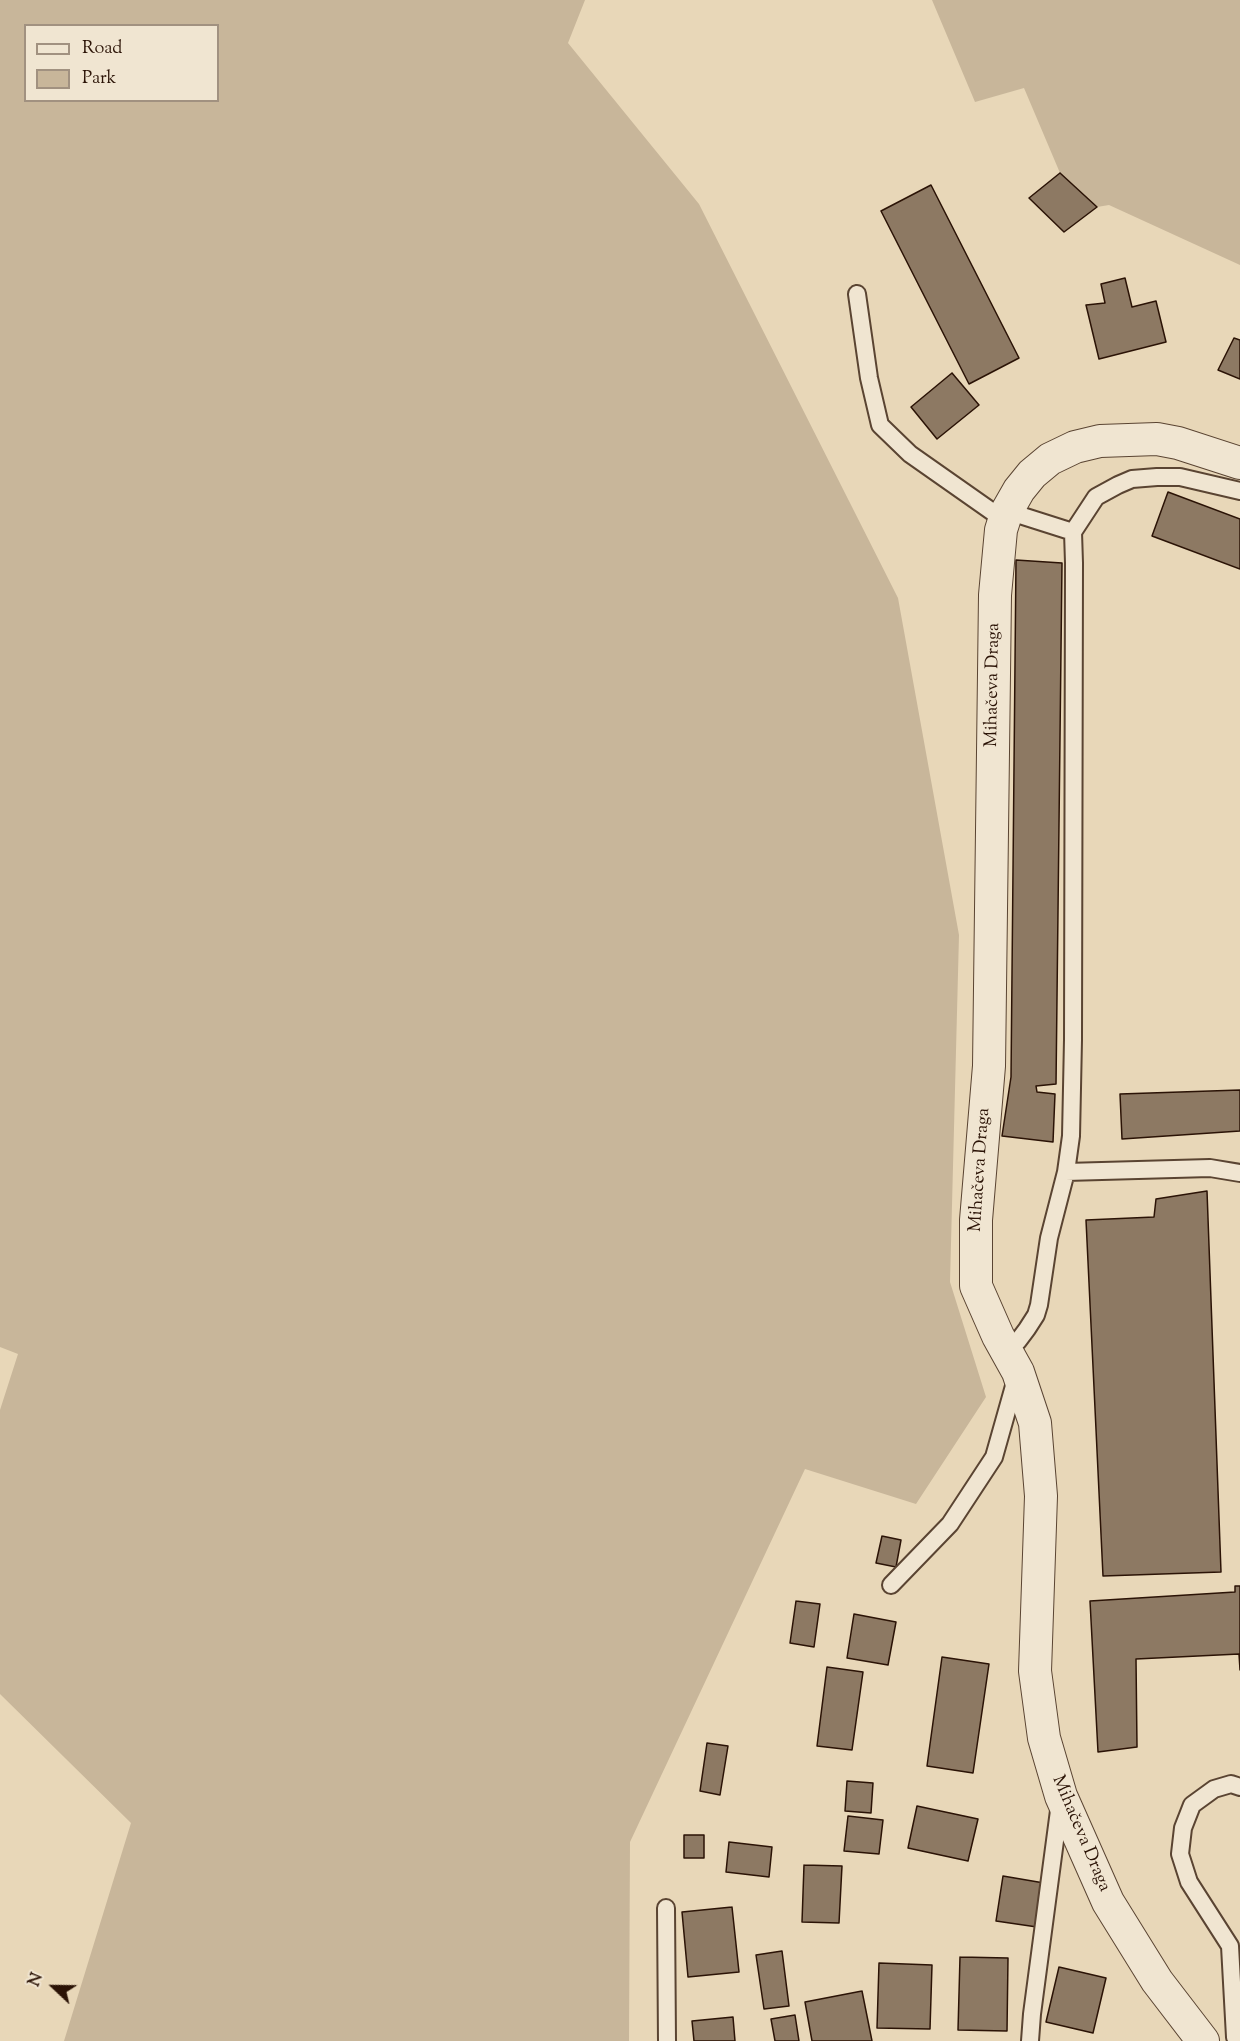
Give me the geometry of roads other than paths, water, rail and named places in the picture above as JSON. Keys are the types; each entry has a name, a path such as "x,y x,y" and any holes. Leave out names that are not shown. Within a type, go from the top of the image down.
{"street":[{"name":"Mihačeva Draga","path":"1203,2041 1156,1981 1127,1935 1108,1902 1060,1796 1044,1738 1035,1671 1041,1496 1035,1423 1012,1361 976,1286 976,1220 989,1066 995,594 998,552 1006,516 1019,490 1032,474 1050,459 1075,447 1100,441 1157,439 1178,443 1240,463"}],"lane":[{"path":"857,294 869,378 880,424 910,454 1006,516 1073,532"},
{"path":"891,1585 950,1524 994,1457 1012,1361 1018,1341 1036,1315 1039,1305 1049,1238 1066,1172 1071,1136 1073,1041 1073,532 1096,497 1132,479 1180,477 1240,491"},
{"path":"1066,1172 1210,1168 1240,1173"},
{"path":"1234,2038 1230,1946 1189,1882 1180,1854 1183,1828 1192,1805 1214,1789 1231,1784 1240,1787"},
{"path":"1030,2041 1060,1796"},
{"path":"666,1908 667,2041"},
{"path":"1230,1946 1240,1931"}]}
